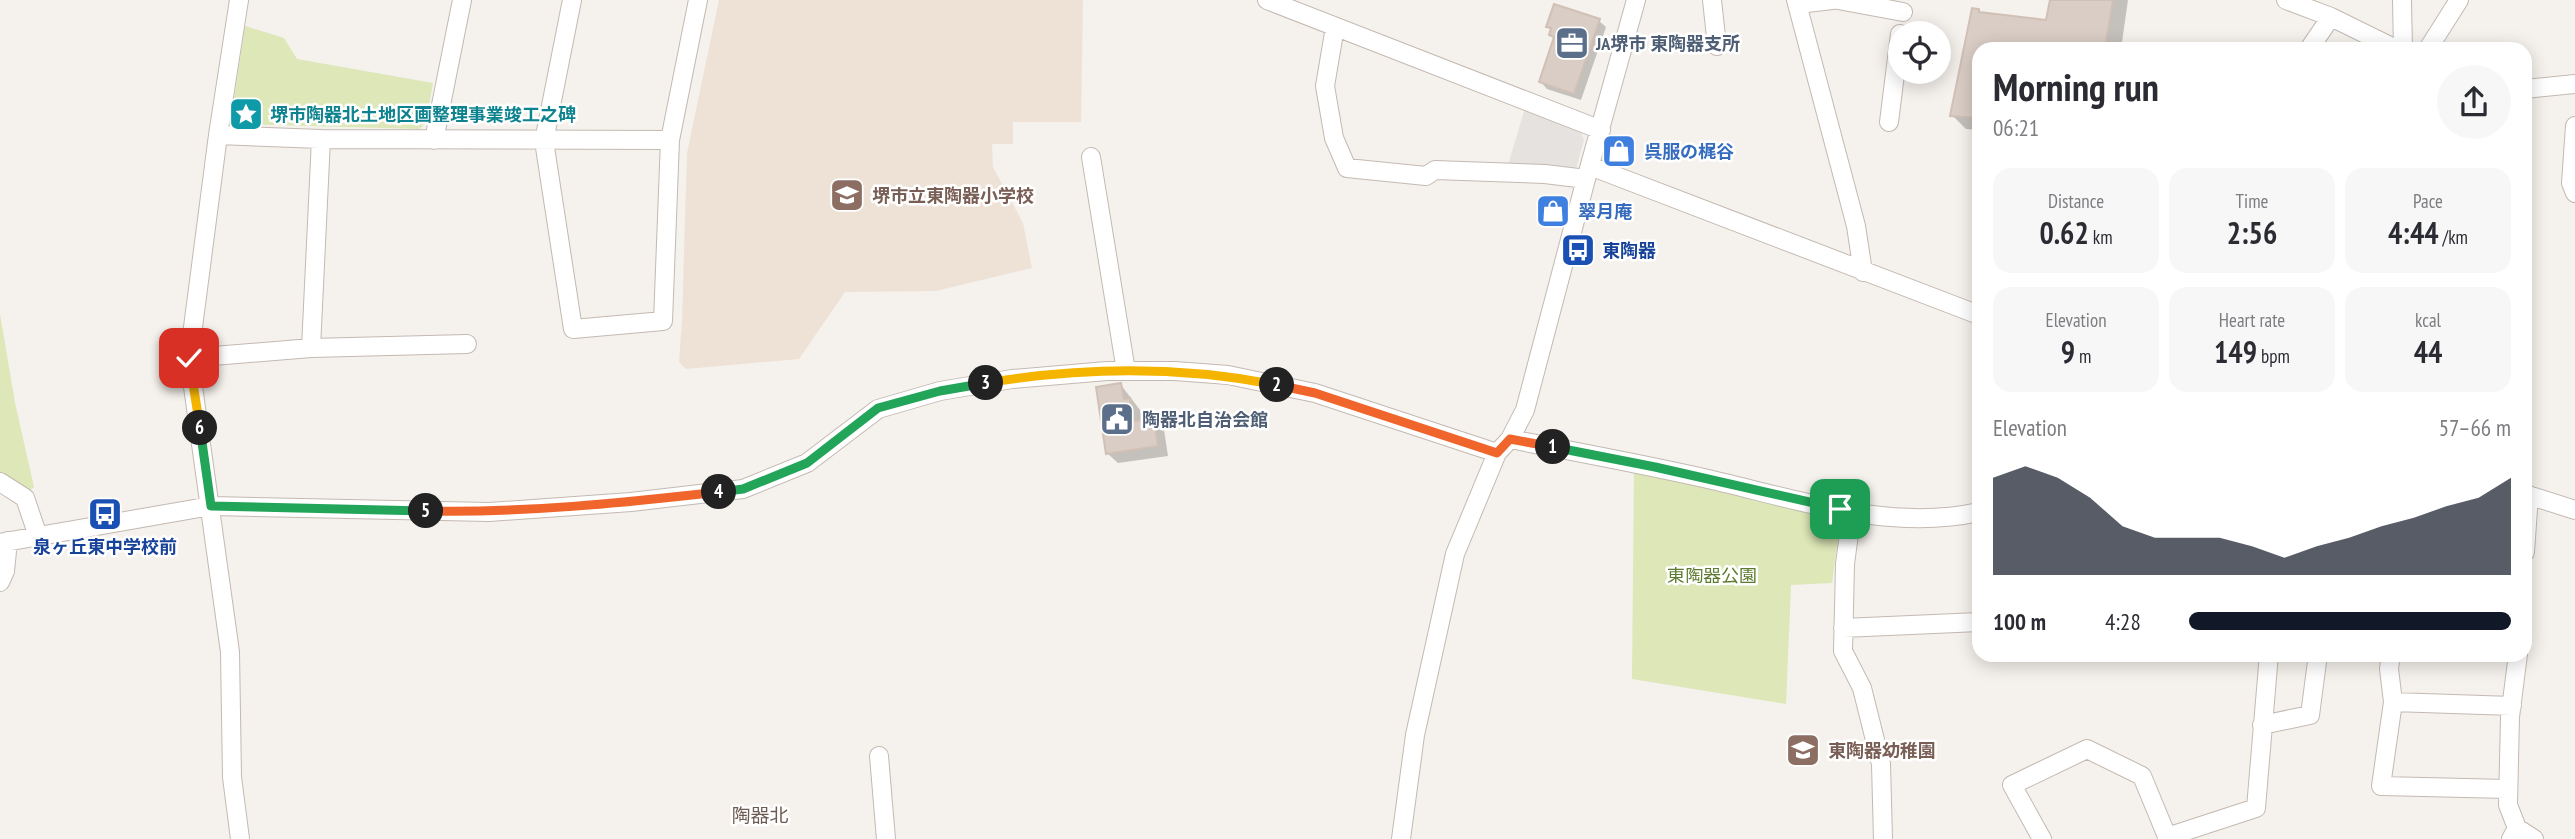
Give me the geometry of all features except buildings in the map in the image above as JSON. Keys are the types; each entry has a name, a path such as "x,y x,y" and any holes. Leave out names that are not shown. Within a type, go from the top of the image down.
{"street":[{"path":"239,0 218,135 189,358 230,652 232,777 240,839"},
{"path":"434,140 462,0"},
{"path":"572,0 544,141 573,329 663,321 670,140 698,0"},
{"path":"1401,839 1415,735 1455,554 1497,453 1510,439 1525,411 1636,0"},
{"path":"1712,0 1717,46"},
{"path":"1832,0 1796,2 1856,226 1863,272"},
{"path":"1838,0 1904,6"},
{"path":"2286,0 2381,42"},
{"path":"2402,0 2403,42"},
{"path":"2432,42 2459,0"},
{"path":"1270,1 1601,130"},
{"path":"2314,42 2331,18"},
{"path":"1335,27 1325,86 1334,138 1347,168 1426,177 1435,170 1588,173 1972,312"},
{"path":"1889,122 1894,84"},
{"path":"2532,88 2575,84"},
{"path":"2575,126 2571,183 2575,193"},
{"path":"218,135 321,139 670,140"},
{"path":"311,348 321,139"},
{"path":"1091,157 1126,371"},
{"path":"189,358 311,348 467,344"},
{"path":"0,582 5,571 4,542 211,506 489,512 631,502 743,489 807,463 878,408 940,391 1012,379 1126,371 1228,375 1315,393 1497,453"},
{"path":"1510,439 1902,520 1972,515"},
{"path":"0,482 25,498 38,536"},
{"path":"2532,497 2575,510"},
{"path":"1852,511 1845,564 1843,651 1862,688 1881,764 1882,839"},
{"path":"1843,628 1972,622"},
{"path":"2042,839 2012,785 2087,749 2142,776 2167,838 2256,808 2268,662"},
{"path":"2262,725 2310,715 2317,662"},
{"path":"2390,662 2393,702 2381,786 2508,789"},
{"path":"2517,662 2512,706 2508,805 2514,833 2534,839"},
{"path":"2393,702 2512,706"},
{"path":"879,755 886,839"}],"shaded area":[{"name":"堺市立東陶器小学校","path":"719,0 1083,0 1081,122 1013,122 1013,144 992,144 993,167 1023,223 1032,268 936,291 845,292 799,359 686,369 679,362 687,153"},
{"path":"1525,108 1579,128 1584,140 1576,169 1508,165"}],"green space":[{"path":"245,26 284,38 297,59 433,83 426,122 420,129 239,124 231,119"},
{"path":"0,314 15,403 34,487 28,492 0,476"},
{"name":"東陶器公園","path":"1634,471 1837,515 1840,522 1832,583 1791,585 1786,704 1632,679"}],"place":[{"name":"JA堺市 東陶器支所","path":"1572,43"},
{"name":"堺市陶器北土地区画整理事業竣工之碑","path":"246,114"},
{"name":"呉服の梶谷","path":"1619,151"},
{"name":"堺市立東陶器小学校","path":"847,195"},
{"name":"翠月庵","path":"1553,211"},
{"name":"東陶器","path":"1578,250"},
{"name":"陶器北自治会館","path":"1117,419"},
{"name":"泉ヶ丘東中学校前","path":"105,514"},
{"name":"東陶器幼稚園","path":"1803,750"}],"district":[{"name":"陶器北","path":"760,815"}],"route":[{"path":"189,358 211,506 489,512 631,502 743,489 807,463 878,408 940,391 1012,379 1107,371 1175,371 1228,375 1315,393 1497,453 1510,439 1655,467 1840,509"}]}
